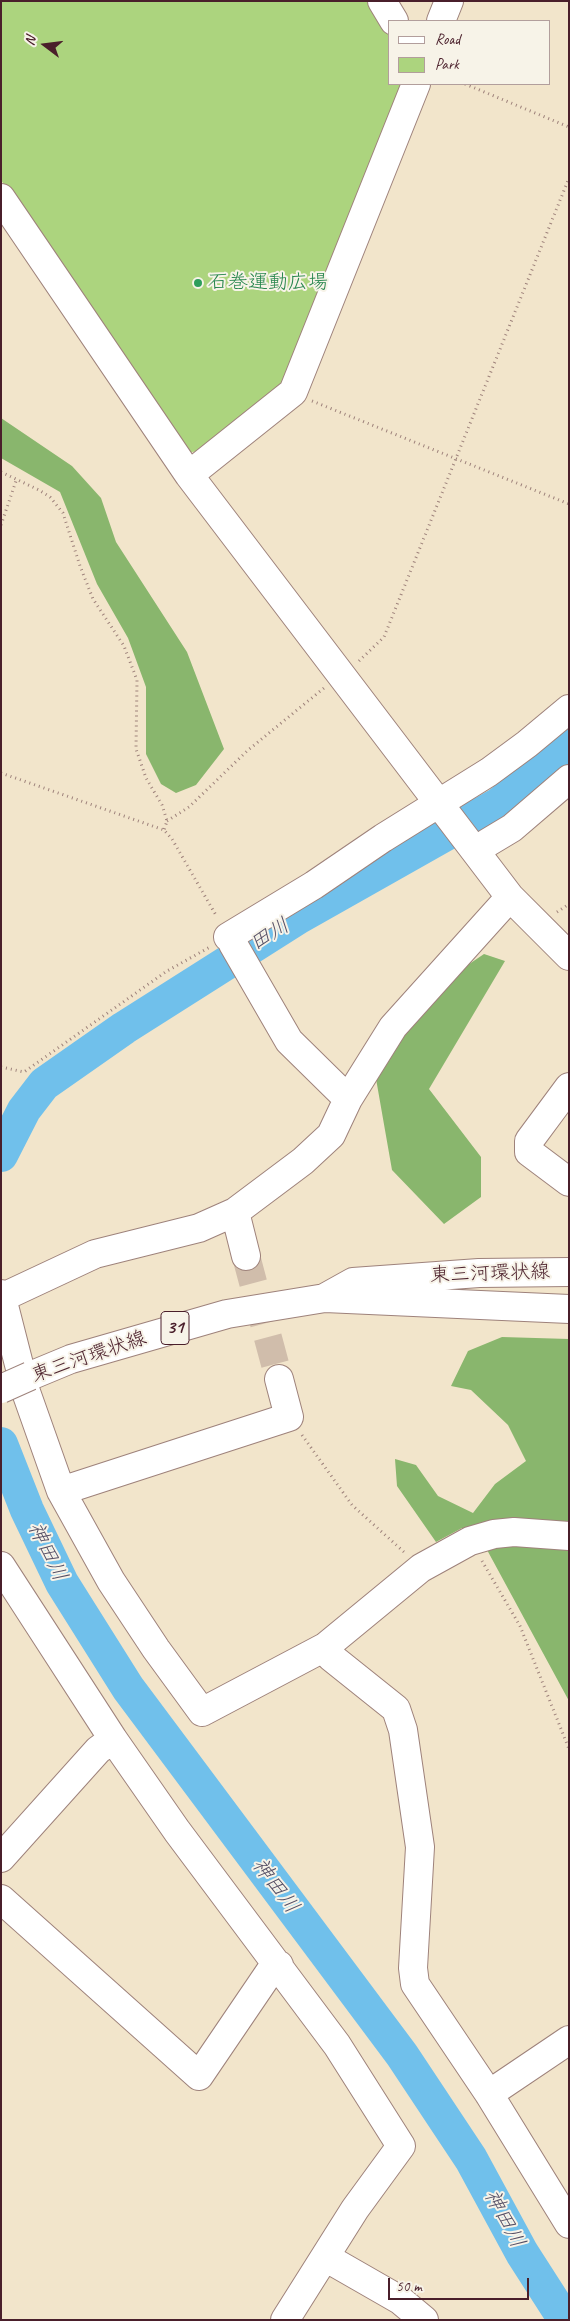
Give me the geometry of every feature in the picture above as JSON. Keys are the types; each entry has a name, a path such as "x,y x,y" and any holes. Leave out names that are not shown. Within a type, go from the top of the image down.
{"street":[{"path":"382,1 393,20"},
{"path":"441,20 449,1"},
{"path":"189,475 293,392 416,85"},
{"path":"1,198 189,475 510,897 569,956"},
{"path":"348,1099 289,1042 235,949 314,885 443,808 569,709"},
{"path":"474,849 487,844 518,823 569,780"},
{"path":"510,897 393,1027 348,1099 331,1135 303,1161 235,1212 199,1228 95,1254 1,1296 26,1392 61,1491 111,1581 156,1649 202,1712 325,1647 421,1568 470,1541 494,1534 514,1532 569,1536"},
{"path":"569,1087 529,1141 529,1152 569,1182"},
{"path":"235,1212 246,1256"},
{"name":"東三河環状線","path":"325,1298 353,1282 479,1273 569,1272"},
{"name":"東三河環状線","path":"1,1389 71,1359 227,1314 325,1298 400,1303 479,1304 569,1309"},
{"path":"61,1491 289,1417 279,1379"},
{"path":"1,1566 114,1739 177,1831 279,1964 337,2044 401,2146 355,2209 285,2320"},
{"path":"325,1647 331,1657 396,1710 402,1730 420,1847 413,1968 415,1984 489,2094 569,2224"},
{"path":"1,1858 98,1750 114,1739"},
{"path":"1,1899 199,2076 271,1970 279,1964"},
{"path":"489,2094 569,2040"},
{"path":"325,2257 400,2300 424,2320"}],"path":[{"path":"467,85 569,127"},
{"path":"167,821 189,807 247,751 356,664 384,637 569,178"},
{"path":"293,392 569,504"},
{"path":"1,472 50,497 63,513 93,599 124,646 136,680 136,749 146,778 162,805 167,821 164,830"},
{"path":"1,525 16,481"},
{"path":"1,774 164,830 172,839 235,949 167,971 24,1072 1,1067"},
{"path":"289,1417 352,1505 421,1568"},
{"path":"470,1541 520,1626 569,1749"}],"green space":[{"name":"石巻運動広場","path":"1,1 370,1 388,31 388,85 405,85 286,387 207,450 184,453 1,180"},
{"path":"1,418 72,466 101,498 116,542 187,652 224,749 196,785 176,793 161,784 146,754 146,687 128,638 97,584 60,492 1,458"},
{"path":"484,954 505,961 429,1089 481,1157 481,1197 444,1224 392,1170 375,1073 447,979"},
{"path":"502,1337 569,1339 569,1701 486,1548 462,1528 436,1542 397,1486 395,1459 416,1465 438,1496 473,1513 495,1484 526,1461 508,1425 471,1390 451,1386 468,1351"}],"waterway":[{"name":"田川","path":"1,1155 24,1110 44,1084 124,1028 299,917 499,804 569,746"},
{"name":"神田川","path":"1,1444 27,1510 62,1583 128,1688 402,2055 471,2159 522,2253 565,2320"}],"tunnel":[{"path":"246,1256 279,1379"}],"place":[{"name":"石巻運動広場","path":"198,283"}]}
